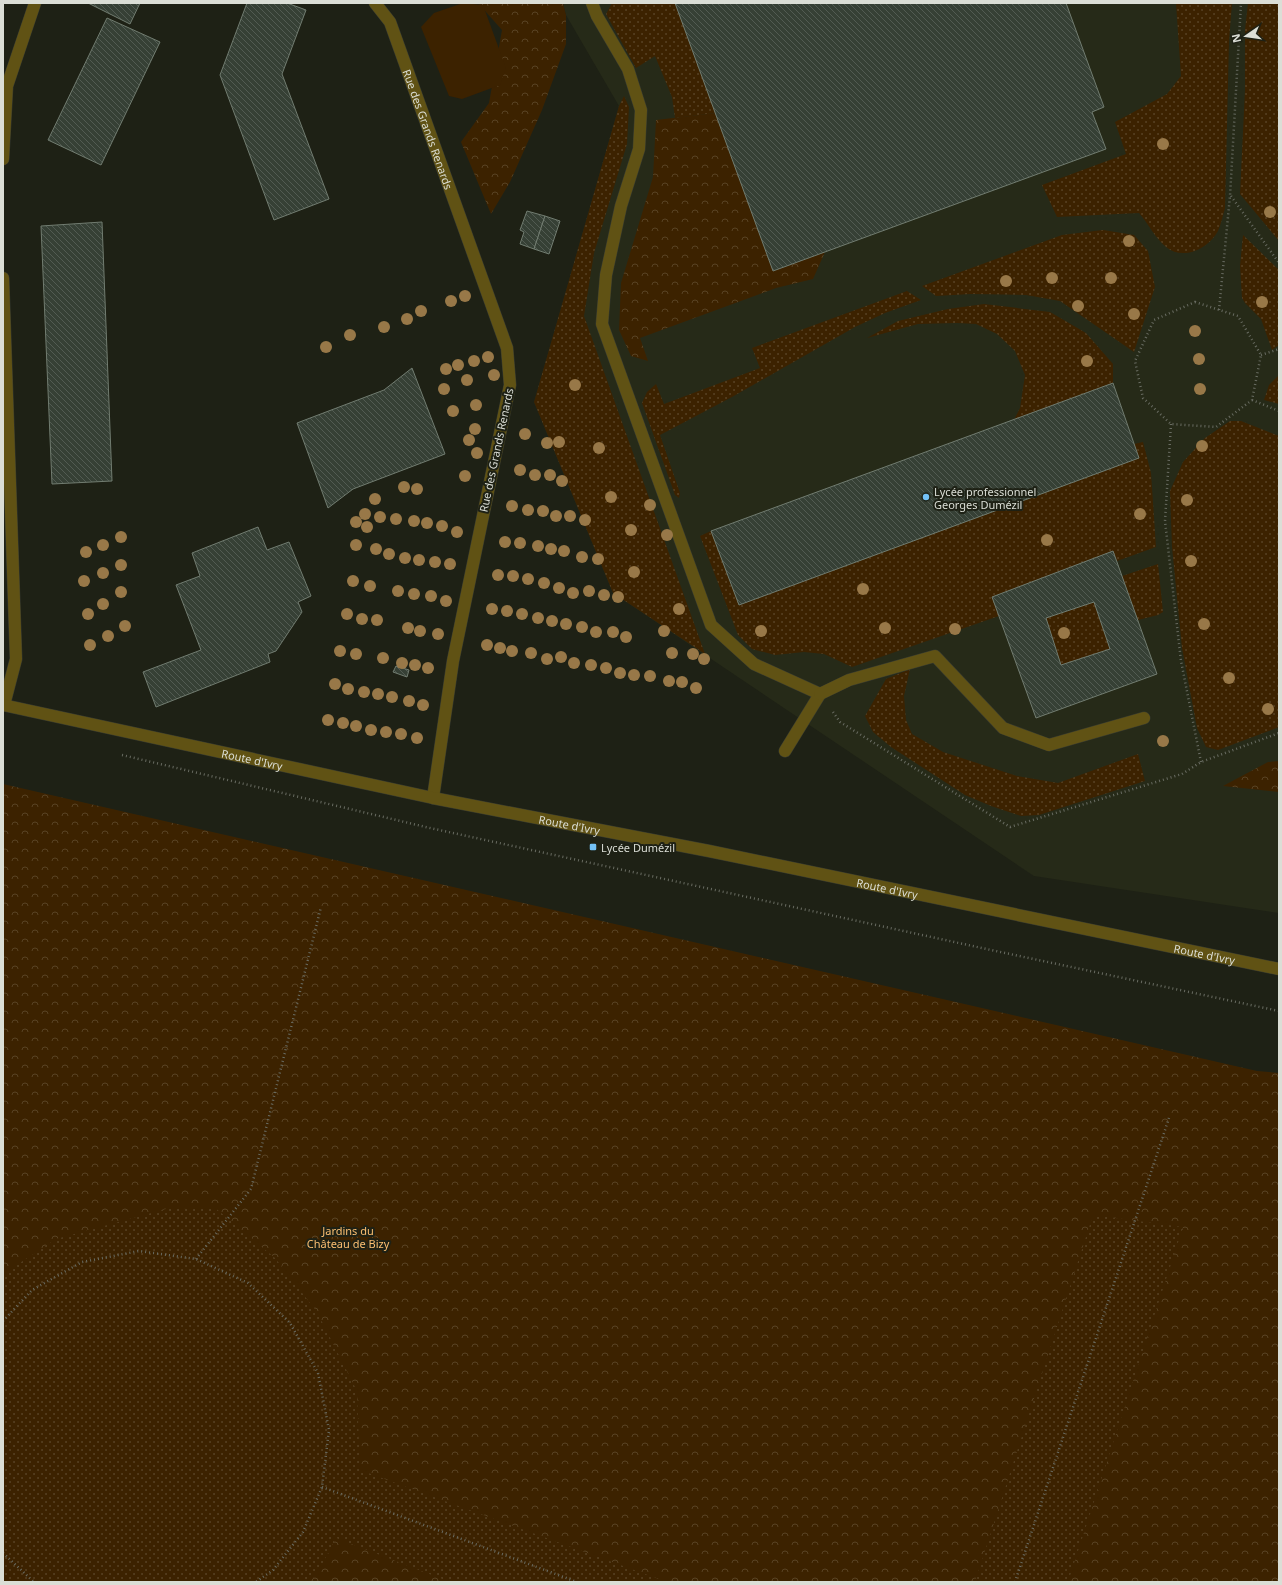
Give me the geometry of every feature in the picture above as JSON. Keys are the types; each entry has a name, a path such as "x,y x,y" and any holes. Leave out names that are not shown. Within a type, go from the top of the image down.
{"street":[{"path":"3,159 7,86 35,3"},
{"name":"Rue des Grands Renards","path":"375,3 390,22 507,348 510,385 452,661 433,798"},
{"path":"592,3 597,16 628,69 641,110 639,149 622,206 606,275 602,324 711,625 754,664 820,694"},
{"path":"3,278 16,659 4,705"},
{"path":"785,751 820,694 849,680 935,656 1003,728 1049,745 1144,718"},
{"name":"Route d'Ivry","path":"4,705 433,798 709,851 1279,969"}],"path":[{"path":"1219,310 1230,196 1241,3"},
{"path":"1230,196 1279,263"},
{"path":"1195,302 1238,316 1261,355 1252,400 1216,427 1172,424 1143,398 1135,361 1154,320 1195,302"},
{"path":"1261,355 1279,349"},
{"path":"1252,400 1279,411"},
{"path":"1172,424 1165,521 1180,661 1201,762"},
{"path":"820,694 840,722 1010,827 1182,774 1201,762 1279,733"},
{"path":"120,754 430,828 1279,1011"},
{"path":"196,1259 251,1189 321,907"},
{"path":"1015,1582 1169,1118"},
{"path":"3,1321 32,1290 82,1262 139,1251 196,1259 248,1283 290,1323 318,1373 329,1430 322,1488 303,1532 272,1570 256,1582"},
{"path":"322,1488 578,1582"},
{"path":"3,1553 34,1582"}],"shaded area":[{"name":"Lycée professionnel Georges Dumézil","path":"563,3 1279,3 1279,913 1034,876 613,593 534,402 619,106 566,15"}],"green space":[{"path":"463,3 483,5 506,68 500,85 462,99 449,96 421,27 434,13"},
{"path":"478,3 563,3 566,15 566,44 542,110 510,182 491,214 461,142 489,103 502,30"},
{"path":"612,3 675,3 716,113 675,118 672,97 655,56 636,68 606,14"},
{"path":"1176,3 1232,3 1229,41 1225,208 1218,231 1214,237 1202,248 1187,253 1173,251 1166,247 1158,239 1139,213 1057,217 1042,185 1126,154 1115,122 1167,94 1181,76"},
{"path":"1248,3 1279,3 1279,241 1240,194 1245,90 1245,30"},
{"path":"624,96 629,107 627,144 594,253 584,316 705,654 613,593 534,402 619,106"},
{"path":"716,113 773,271 825,252 813,279 776,288 640,338 648,361 631,356 619,330 621,283 653,177 656,120"},
{"path":"1103,230 1134,235 1148,251 1155,287 1134,352 1060,301 1026,295 971,294 936,296 922,286 1062,235"},
{"path":"1243,235 1279,270 1279,345 1272,350 1261,319 1242,298 1240,266"},
{"path":"907,291 921,300 885,313 855,327 732,397 660,435 680,493 679,498 675,495 642,403 647,392 656,384 664,404 760,368 752,348"},
{"path":"984,304 1050,312 1086,333 1113,364 1113,383 1014,420 1020,408 1025,375 1015,351 997,334 976,324 918,324 867,338 898,321 948,309"},
{"path":"1279,375 1279,404 1264,400 1269,385"},
{"path":"1230,421 1241,421 1279,436 1279,727 1218,750 1206,747 1197,728 1182,648 1172,547 1170,491 1183,462 1205,438"},
{"path":"1143,442 1151,473 1156,547 1117,561 1113,551 992,597 999,616 852,667 824,654 804,652 775,655 752,649 738,635 700,536 711,531 739,605 1139,458 1134,444"},
{"path":"1158,564 1163,612 1158,615 1138,620 1122,576"},
{"path":"1094,602 1110,649 1061,665 1046,618"},
{"path":"910,669 904,696 906,720 912,734 943,752 1017,776 1058,783 1138,754 1145,781 1039,815 1021,816 965,795 891,747 873,732 865,716 886,679"},
{"path":"1279,761 1279,792 1223,786 1268,762"},
{"name":"Jardins du Château de Bizy","path":"3,784 1257,1071 1279,1073 1279,1582 1068,1582 1183,1227 1093,1215 975,1582 667,1582 360,1470 357,1391 317,1312 275,1258 214,1207 166,1209 56,1239 3,1274"},
{"name":"Jardins du Château de Bizy","path":"3,804 1266,1092 1279,1582 3,1582"},
{"path":"336,1538 450,1582 310,1582 319,1570"}],"building":[{"path":"88,3 140,3 130,24"},
{"path":"247,3 287,3 306,10 282,74 329,199 274,220 220,75"},
{"path":"675,3 1066,3 1104,107 1092,112 1106,149 773,271"},
{"path":"107,18 160,42 101,165 48,140"},
{"path":"527,211 545,216 534,249 520,244 524,232 520,230"},
{"path":"545,216 560,221 549,254 534,249"},
{"path":"102,222 112,481 52,484 41,226"},
{"path":"412,368 445,454 353,489 328,508 297,423 384,390"},
{"path":"1113,383 1139,458 739,605 711,531"},
{"path":"258,527 267,550 289,542 311,596 298,602 302,612 276,651 268,654 270,662 156,707 143,672 201,650 176,585 200,576 192,553"},
{"path":"1113,551 1157,674 1036,718 992,597","holes":["1094,602 1110,649 1061,665 1046,618"]},
{"path":"396,666 409,670 407,677 393,672"}],"place":[{"name":"Lycée professionnel Georges Dumézil","path":"926,497"},
{"name":"Lycée Dumézil","path":"593,847"}]}
